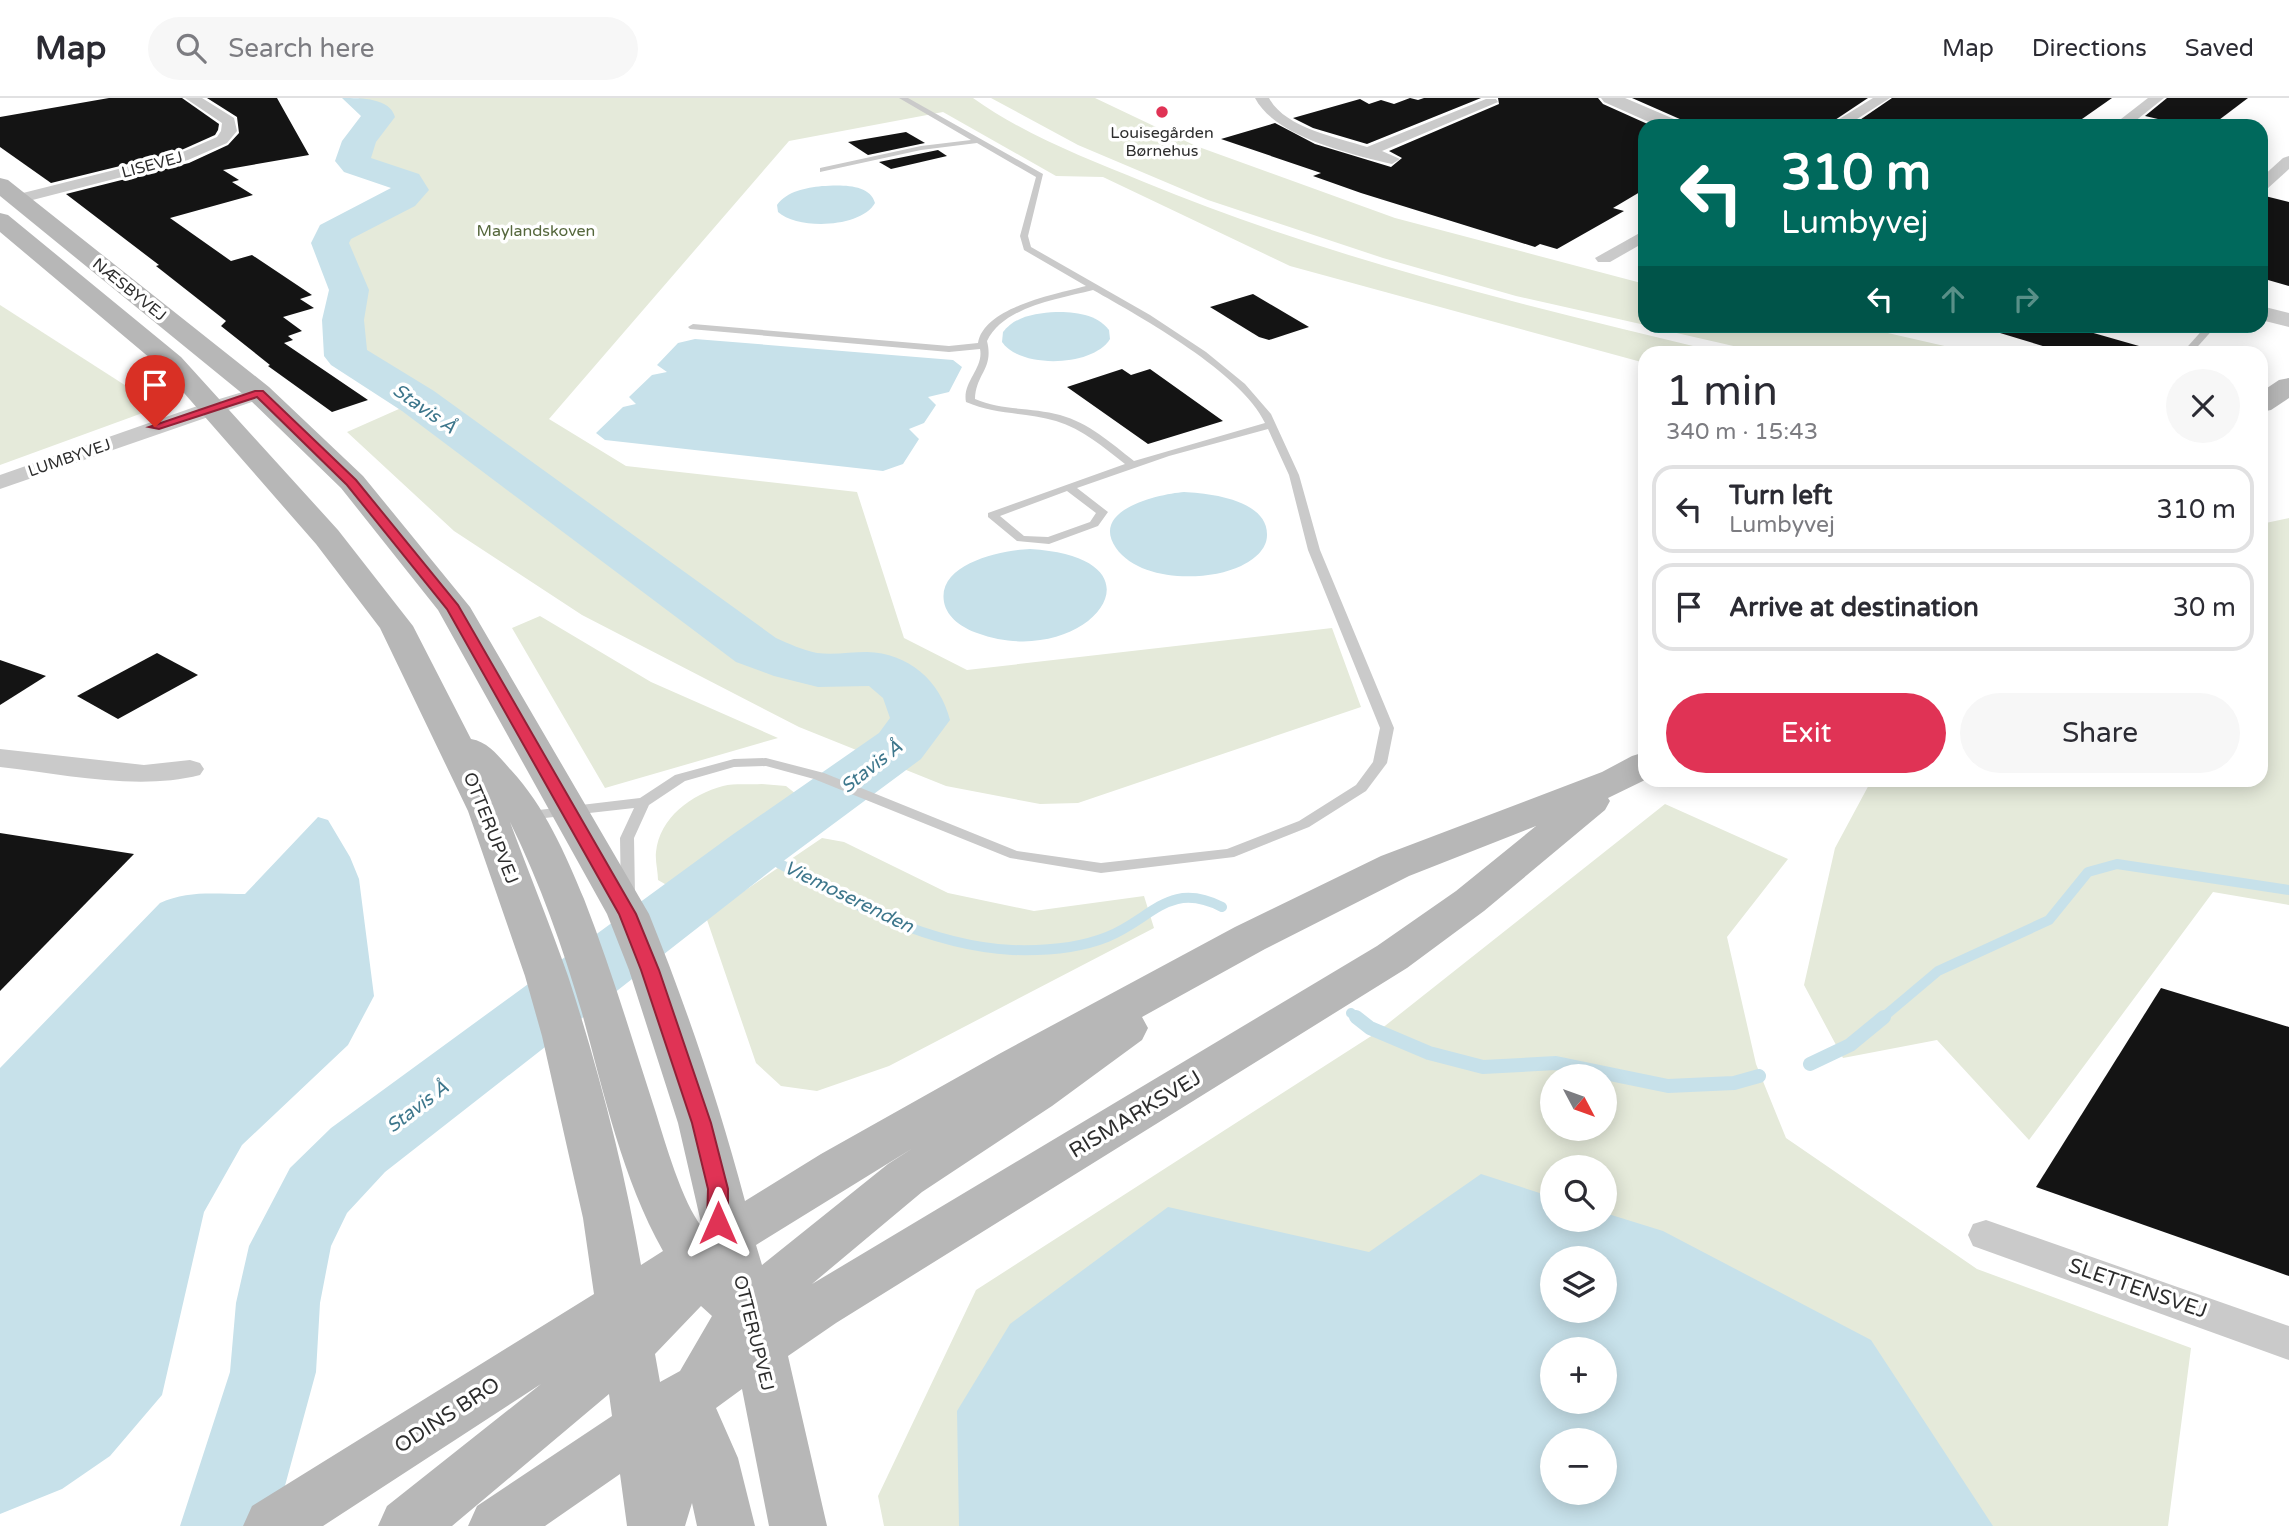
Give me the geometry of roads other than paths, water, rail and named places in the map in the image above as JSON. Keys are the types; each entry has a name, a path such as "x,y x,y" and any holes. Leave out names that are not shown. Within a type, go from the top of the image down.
{"main road":[{"name":"NÆSBYVEJ","path":"8,192 259,393"},
{"name":"NÆSBYVEJ","path":"0,220 172,363 213,407"},
{"path":"2268,400 2289,386"},
{"path":"259,393 352,482 453,607 572,811 628,914 702,1123 710,1240 727,1299 754,1329"},
{"name":"OTTERUPVEJ","path":"213,407 327,537 396,626 487,811 565,1036 608,1218 622,1347"},
{"path":"444,720 510,792 526,815 582,948 655,1183 710,1240"},
{"name":"RISMARKSVEJ","path":"407,1526 666,1309 710,1240 1014,1066 1250,938 1395,866 1630,772"},
{"name":"RISMARKSVEJ","path":"754,1329 771,1316 792,1315 818,1307 1392,957 1470,901 1630,772"},
{"path":"497,1526 675,1409 754,1329 774,1285 905,1178 1036,1093 1250,938"},
{"name":"OTTERUPVEJ","path":"754,1329 798,1526"},
{"path":"622,1347 675,1409 697,1426 710,1458 726,1526"},
{"name":"ODINS BRO","path":"288,1516 388,1453 508,1388 574,1367 622,1347"},
{"path":"656,1526 675,1409"},
{"path":"663,1526 663,1503 673,1452 675,1409"}],"street":[{"name":"LISEVEJ","path":"8,192 183,157 222,140 229,131 229,121 191,98"},
{"path":"1262,98 1263,105 1272,115 1295,127 1392,159"},
{"path":"1609,98 1658,119"},
{"path":"1847,119 1883,98"},
{"path":"2128,119 2157,98"},
{"path":"1369,151 1491,102"},
{"path":"2268,180 2289,161"},
{"path":"1604,258 1638,238"},
{"path":"2268,315 2289,320"},
{"name":"LUMBYVEJ","path":"0,482 259,393"},
{"path":"3,763 144,774 190,769"},
{"name":"SLETTENSVEJ","path":"1986,1235 2289,1343"}],"lane":[{"path":"526,815 643,802 680,778 734,764 766,762 819,776 1015,855 1101,868 1229,854 1304,824 1361,788 1380,763 1387,728 1314,550 1294,475 1266,414 1241,386 1203,354 1147,317 1027,248 1024,236 1040,176 903,98"},
{"path":"823,170 921,148 978,141"},
{"path":"980,346 985,330 1002,316 1092,287"},
{"path":"694,327 949,349 980,346"},
{"path":"2192,346 2204,333"},
{"path":"980,346 986,355 969,387 970,400 985,408 1048,415 1070,421 1133,465"},
{"path":"1069,487 1102,512 1094,524 1049,541 1021,539 992,515 1069,487 1215,438 1271,425"},
{"path":"628,914 627,838 643,802"}],"water":[{"path":"822,186 861,189 872,196 875,203 857,217 829,224 800,222 778,212 777,205 791,193"},
{"path":"1078,313 1098,320 1109,330 1110,339 1088,355 1056,361 1024,357 1011,351 1002,342 1003,332 1014,322 1034,315"},
{"path":"695,339 953,360 962,367 949,392 928,397 936,405 924,423 909,429 919,439 903,464 883,471 605,440 596,433 623,407 636,404 629,397 652,375 667,372 657,365 678,343"},
{"path":"1184,492 1222,497 1248,506 1265,523 1267,535 1262,550 1241,566 1227,571 1210,575 1175,576 1141,567 1127,559 1116,548 1110,534 1112,523 1119,514 1145,500"},
{"path":"1030,549 1075,557 1099,572 1107,590 1100,609 1080,626 1052,638 1016,641 977,633 952,618 944,602 945,589 951,577 961,568 989,556"},
{"path":"318,817 328,820 350,857 359,879 374,996 348,1045 242,1145 204,1212 162,1395 110,1456 62,1489 0,1514 0,1068 160,903 191,894 245,894"},
{"path":"1481,1174 1540,1193 1540,1232 1617,1232 1617,1217 1663,1231 1871,1340 1993,1526 959,1526 957,1411 1010,1324 1168,1207 1369,1252"}],"waterway":[{"name":"Stavis Å","path":"227,1526 273,1372 278,1303 290,1246 318,1191 358,1150 755,850 900,746 920,720 915,703 906,688 885,672 870,669 818,670 786,662 756,650 418,401 346,356 343,320 349,290 330,243 334,233 402,198 411,190 406,182 392,175 356,165 353,161 359,141 378,117 377,110 358,98"},
{"name":"Viemoserenden","path":"755,850 878,915 910,928 977,946 1012,950 1072,947 1107,937 1174,900 1204,900 1222,907"},
{"name":"Viemoserenden","path":"1881,1019 1938,971 2049,920 2088,872 2117,864 2289,890"},
{"name":"Viemoserenden","path":"1351,1013 1358,1019"},
{"name":"Viemoserenden","path":"1356,1017 1370,1028 1429,1053 1483,1067 1556,1063 1668,1086 1734,1083 1759,1076"},
{"name":"Viemoserenden","path":"1810,1064 1850,1045 1884,1017"}],"place":[{"name":"Louisegården Børnehus","path":"1162,112"}],"park label":[{"name":"Maylandskoven","path":"536,230"}]}
